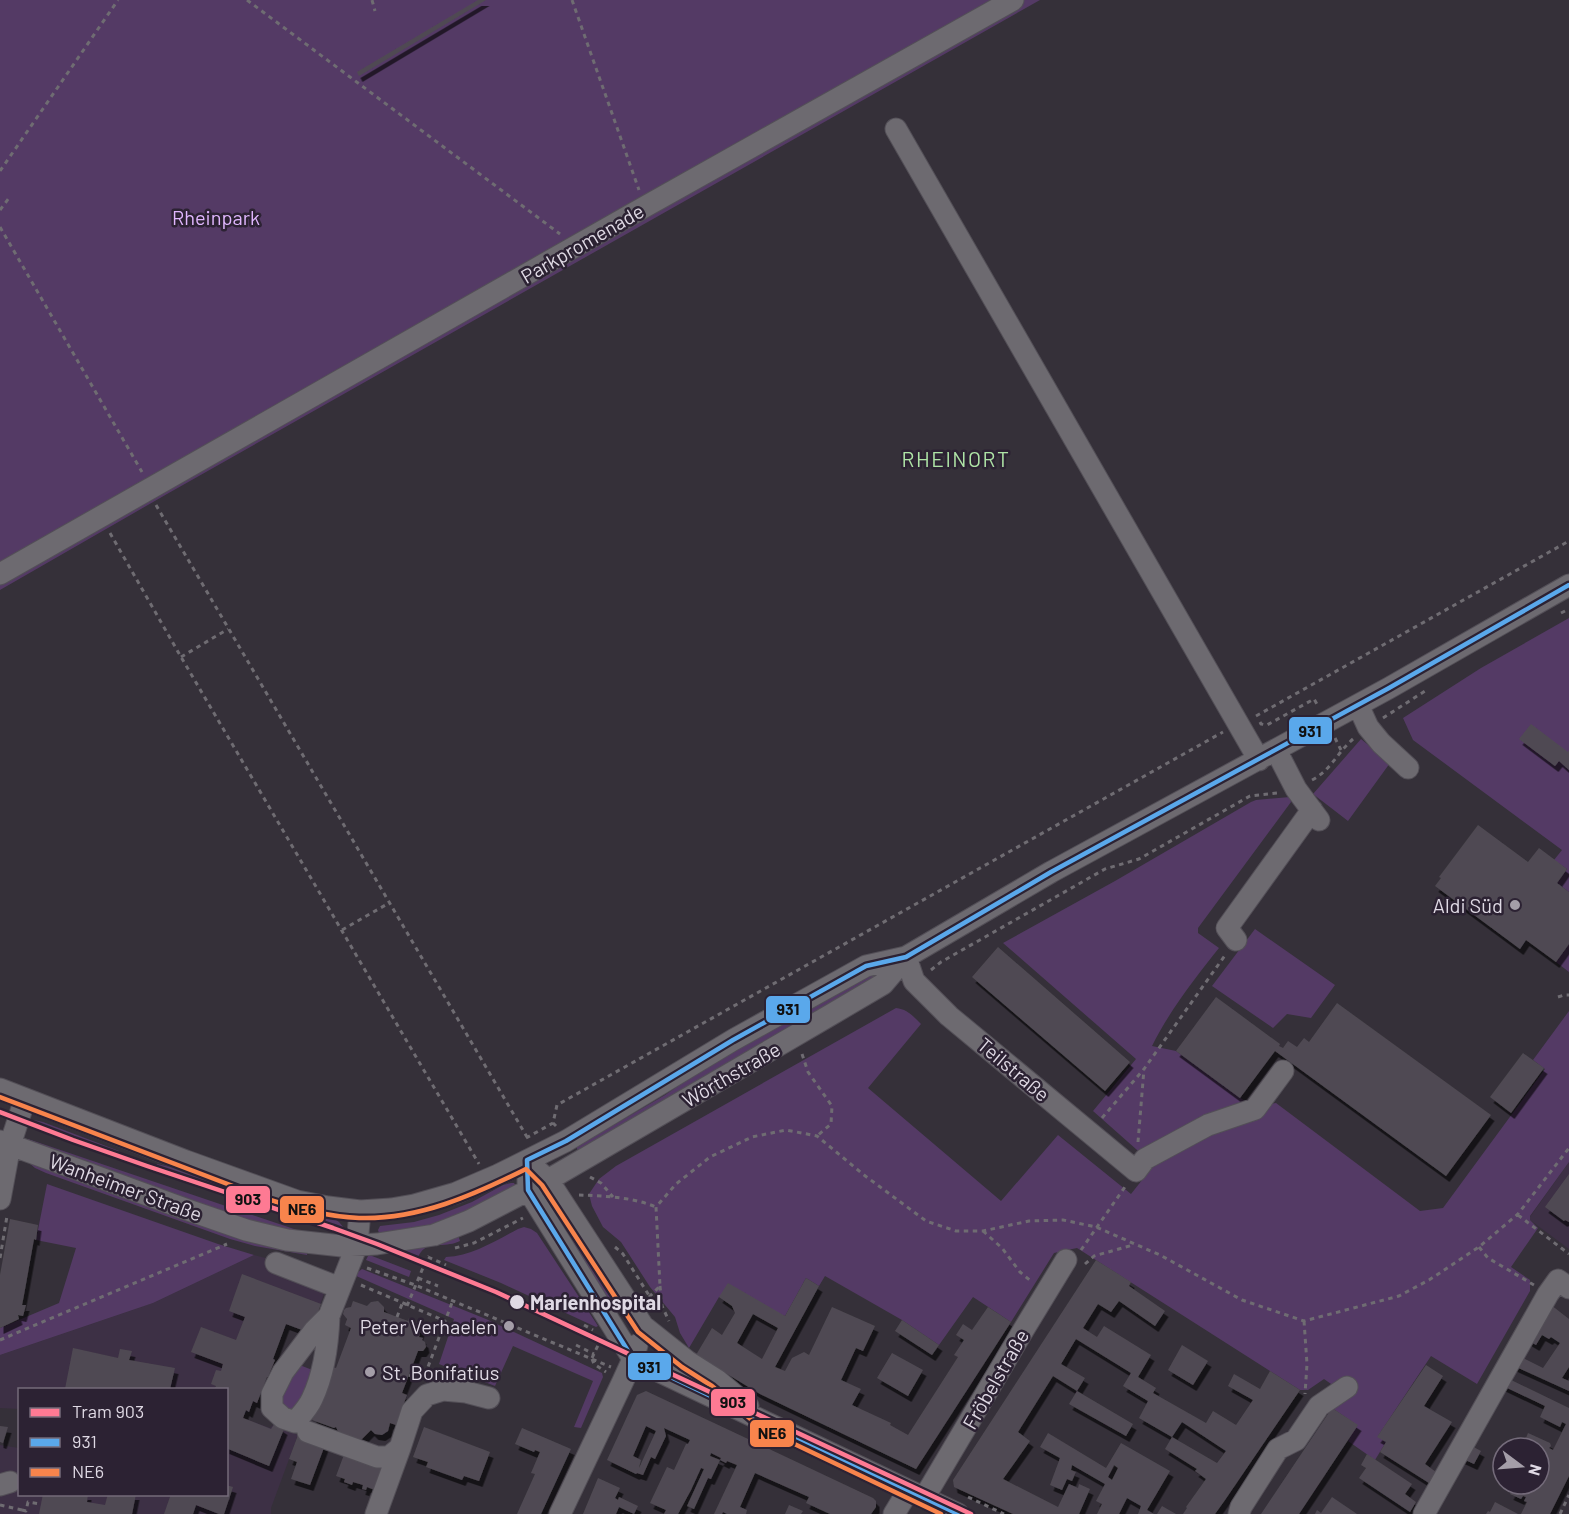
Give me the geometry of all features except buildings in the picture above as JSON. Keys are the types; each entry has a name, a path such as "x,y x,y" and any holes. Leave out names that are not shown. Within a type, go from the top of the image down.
{"street":[{"name":"Parkpromenade","path":"0,574 1013,0"},
{"path":"896,129 1238,724 1296,789 1315,815 1227,928 1236,940"},
{"name":"Wörthstraße","path":"525,1146 566,1141 733,1040 866,966 906,957 1052,872 1358,705 1569,585"},
{"path":"1358,705 1368,727 1381,743 1408,768"},
{"name":"Wörthstraße","path":"548,1180 883,984 906,957"},
{"name":"Teilstraße","path":"906,957 914,981 950,1016 1136,1171"},
{"path":"1136,1171 1145,1160 1208,1125 1256,1109 1283,1071"},
{"path":"0,1089 267,1191 297,1201 360,1211 414,1205 456,1193 498,1175 525,1146"},
{"path":"0,1199 5,1143 25,1099"},
{"name":"Wanheimer Straße","path":"5,1143 246,1230 287,1240 342,1246 348,1268 377,1244 434,1235 469,1221 548,1180"},
{"path":"525,1146 548,1180 570,1198 643,1326 687,1361 717,1380 765,1422"},
{"path":"525,1146 528,1190 633,1359 958,1514"},
{"path":"329,1316 348,1268 360,1211"},
{"path":"276,1263 348,1268"},
{"name":"Fröbelstraße","path":"894,1514 916,1495 1024,1329 1075,1263"},
{"path":"1424,1514 1558,1287"},
{"path":"560,1514 633,1359 643,1326"},
{"path":"633,1359 642,1352 729,1390"},
{"path":"1239,1514 1241,1507 1278,1449 1296,1440 1319,1406 1347,1386"},
{"path":"376,1514 412,1411 427,1395 442,1390 466,1392 489,1398"},
{"path":"308,1432 377,1457 389,1456 400,1448"}],"path":[{"path":"0,171 118,0"},
{"path":"247,0 560,234"},
{"path":"372,0 375,11"},
{"path":"572,0 639,190"},
{"path":"0,210 9,198"},
{"path":"0,227 152,488 153,499 389,903 525,1146 553,1123 557,1105 1569,541"},
{"path":"101,517 479,1164 488,1159"},
{"path":"181,657 228,629"},
{"path":"914,981 941,962 1106,869 1139,859 1250,796 1296,789 1316,778 1330,767 1341,750 1368,727"},
{"path":"342,930 389,903"},
{"path":"1090,1132 1144,1069 1236,940"},
{"path":"1558,997 1564,994 1569,995"},
{"path":"801,1049 808,1072 832,1106 831,1124 817,1136"},
{"path":"1075,1263 1078,1254 1136,1171 1144,1069"},
{"path":"671,1324 662,1306 657,1207 676,1184 710,1157 752,1137 786,1130 817,1136 864,1175 926,1221 956,1231 983,1232 1029,1221 1063,1220 1096,1227 1160,1255 1242,1300 1304,1320 1399,1296 1429,1280 1479,1247 1518,1214 1569,1148"},
{"path":"588,1176 601,1183 613,1197"},
{"path":"570,1198 613,1197 657,1207"},
{"path":"446,1251 474,1243 541,1210"},
{"path":"1518,1214 1569,1254"},
{"path":"983,1232 1002,1248 1020,1272 1038,1287"},
{"path":"0,1340 229,1244"},
{"path":"1075,1263 1135,1244"},
{"path":"1479,1247 1488,1258 1558,1287"},
{"path":"407,1306 428,1257 435,1252"},
{"path":"428,1257 446,1265"},
{"path":"348,1268 416,1285 593,1356 576,1345"},
{"path":"348,1268 402,1304 445,1321"},
{"path":"418,1278 438,1286"},
{"path":"650,1297 660,1286"},
{"path":"423,1381 453,1300"},
{"path":"397,1317 402,1304"},
{"path":"1304,1320 1307,1364 1305,1395 1319,1406"},
{"path":"1560,1514 1569,1495"},
{"path":"0,1505 22,1512 26,1511 28,1502 41,1504"}],"shaded area":[{"path":"1569,1162 1569,1249 1530,1220 1530,1217"},
{"path":"254,1255 281,1262 329,1280 310,1333 286,1324 273,1359 275,1360 257,1403 253,1402 249,1412 246,1411 243,1418 270,1428 275,1423 298,1435 271,1508 271,1514 0,1514 0,1445 18,1448 18,1496 228,1496 228,1388 18,1388 18,1409 0,1408 0,1355 153,1303"}],"green space":[{"name":"Rheinpark","path":"0,0 1040,0 0,590"},
{"path":"1569,618 1569,892 1557,883 1567,869 1554,860 1562,850 1413,740 1403,718 1481,668"},
{"path":"1361,739 1390,763 1348,821 1313,794"},
{"path":"1290,797 1291,802 1198,928 1198,933 1219,948 1175,1007 1152,1046 1176,1051 1253,1107 1276,1103 1420,1211 1443,1208 1545,1069 1533,1060 1569,1011 1569,1162 1530,1216 1530,1220 1538,1228 1511,1267 1530,1280 1530,1291 1477,1384 1431,1356 1378,1436 1386,1442 1375,1460 1348,1441 1357,1425 1332,1408 1341,1391 1324,1379 1308,1390 1300,1390 1077,1248 1054,1253 1011,1322 973,1297 939,1345 902,1320 825,1276 819,1286 806,1278 785,1316 719,1297 689,1348 680,1333 675,1317 650,1287 621,1242 603,1227 592,1206 589,1194 599,1179 616,1166 896,1008 907,1011 921,1024 868,1088 1001,1201 1058,1135 1131,1194 1154,1165 1093,1111 1136,1059 1003,943 1251,802"},
{"path":"1255,929 1335,985 1311,1018 1287,1014 1273,1028 1212,986"},
{"path":"1569,944 1569,972 1556,962"},
{"path":"875,973 881,974 579,1152 576,1147 665,1095 711,1063 850,983"},
{"path":"34,1120 119,1151 118,1153 34,1122"},
{"path":"28,1139 297,1230 296,1233 252,1222 27,1141"},
{"path":"29,1163 307,1252 307,1255 230,1239 46,1173"},
{"path":"157,1164 332,1217 344,1228 156,1166"},
{"path":"511,1183 516,1186 443,1223 381,1235 379,1233 380,1226 414,1222 439,1215"},
{"path":"47,1184 254,1255 153,1303 0,1355 0,1328 59,1303 76,1248 36,1240"},
{"path":"559,1214 622,1310 617,1313 554,1217"},
{"path":"524,1227 537,1233 598,1326 444,1260 446,1257 474,1251"},
{"path":"458,1235 460,1241 428,1247 418,1257 403,1249"},
{"path":"368,1256 411,1271 409,1277 366,1260"},
{"path":"362,1269 486,1319 602,1373 603,1377 581,1428 574,1427 593,1381 513,1346 495,1386 439,1364 454,1319 354,1275"},
{"path":"297,1364 315,1371 306,1396 290,1412 284,1410 280,1396"}],"tram line":[{"name":"903","path":"0,1112 147,1166 333,1228 496,1292 971,1514"}],"transit line":[{"name":"931","path":"958,1514 633,1359 528,1190 527,1160 566,1141 733,1040 866,966 906,957 1051,872 1389,688 1569,585"},
{"name":"NE6","path":"0,1097 264,1198 335,1216 381,1218 424,1210 486,1188 526,1169 542,1185 638,1332 682,1367 712,1386 761,1428 941,1514"}],"place":[{"name":"Aldi Süd","path":"1515,905"},
{"name":"Marienhospital","path":"517,1302"},
{"name":"Peter Verhaelen","path":"509,1326"},
{"name":"St. Bonifatius","path":"370,1372"}],"district":[{"name":"RHEINORT","path":"956,458"}]}
